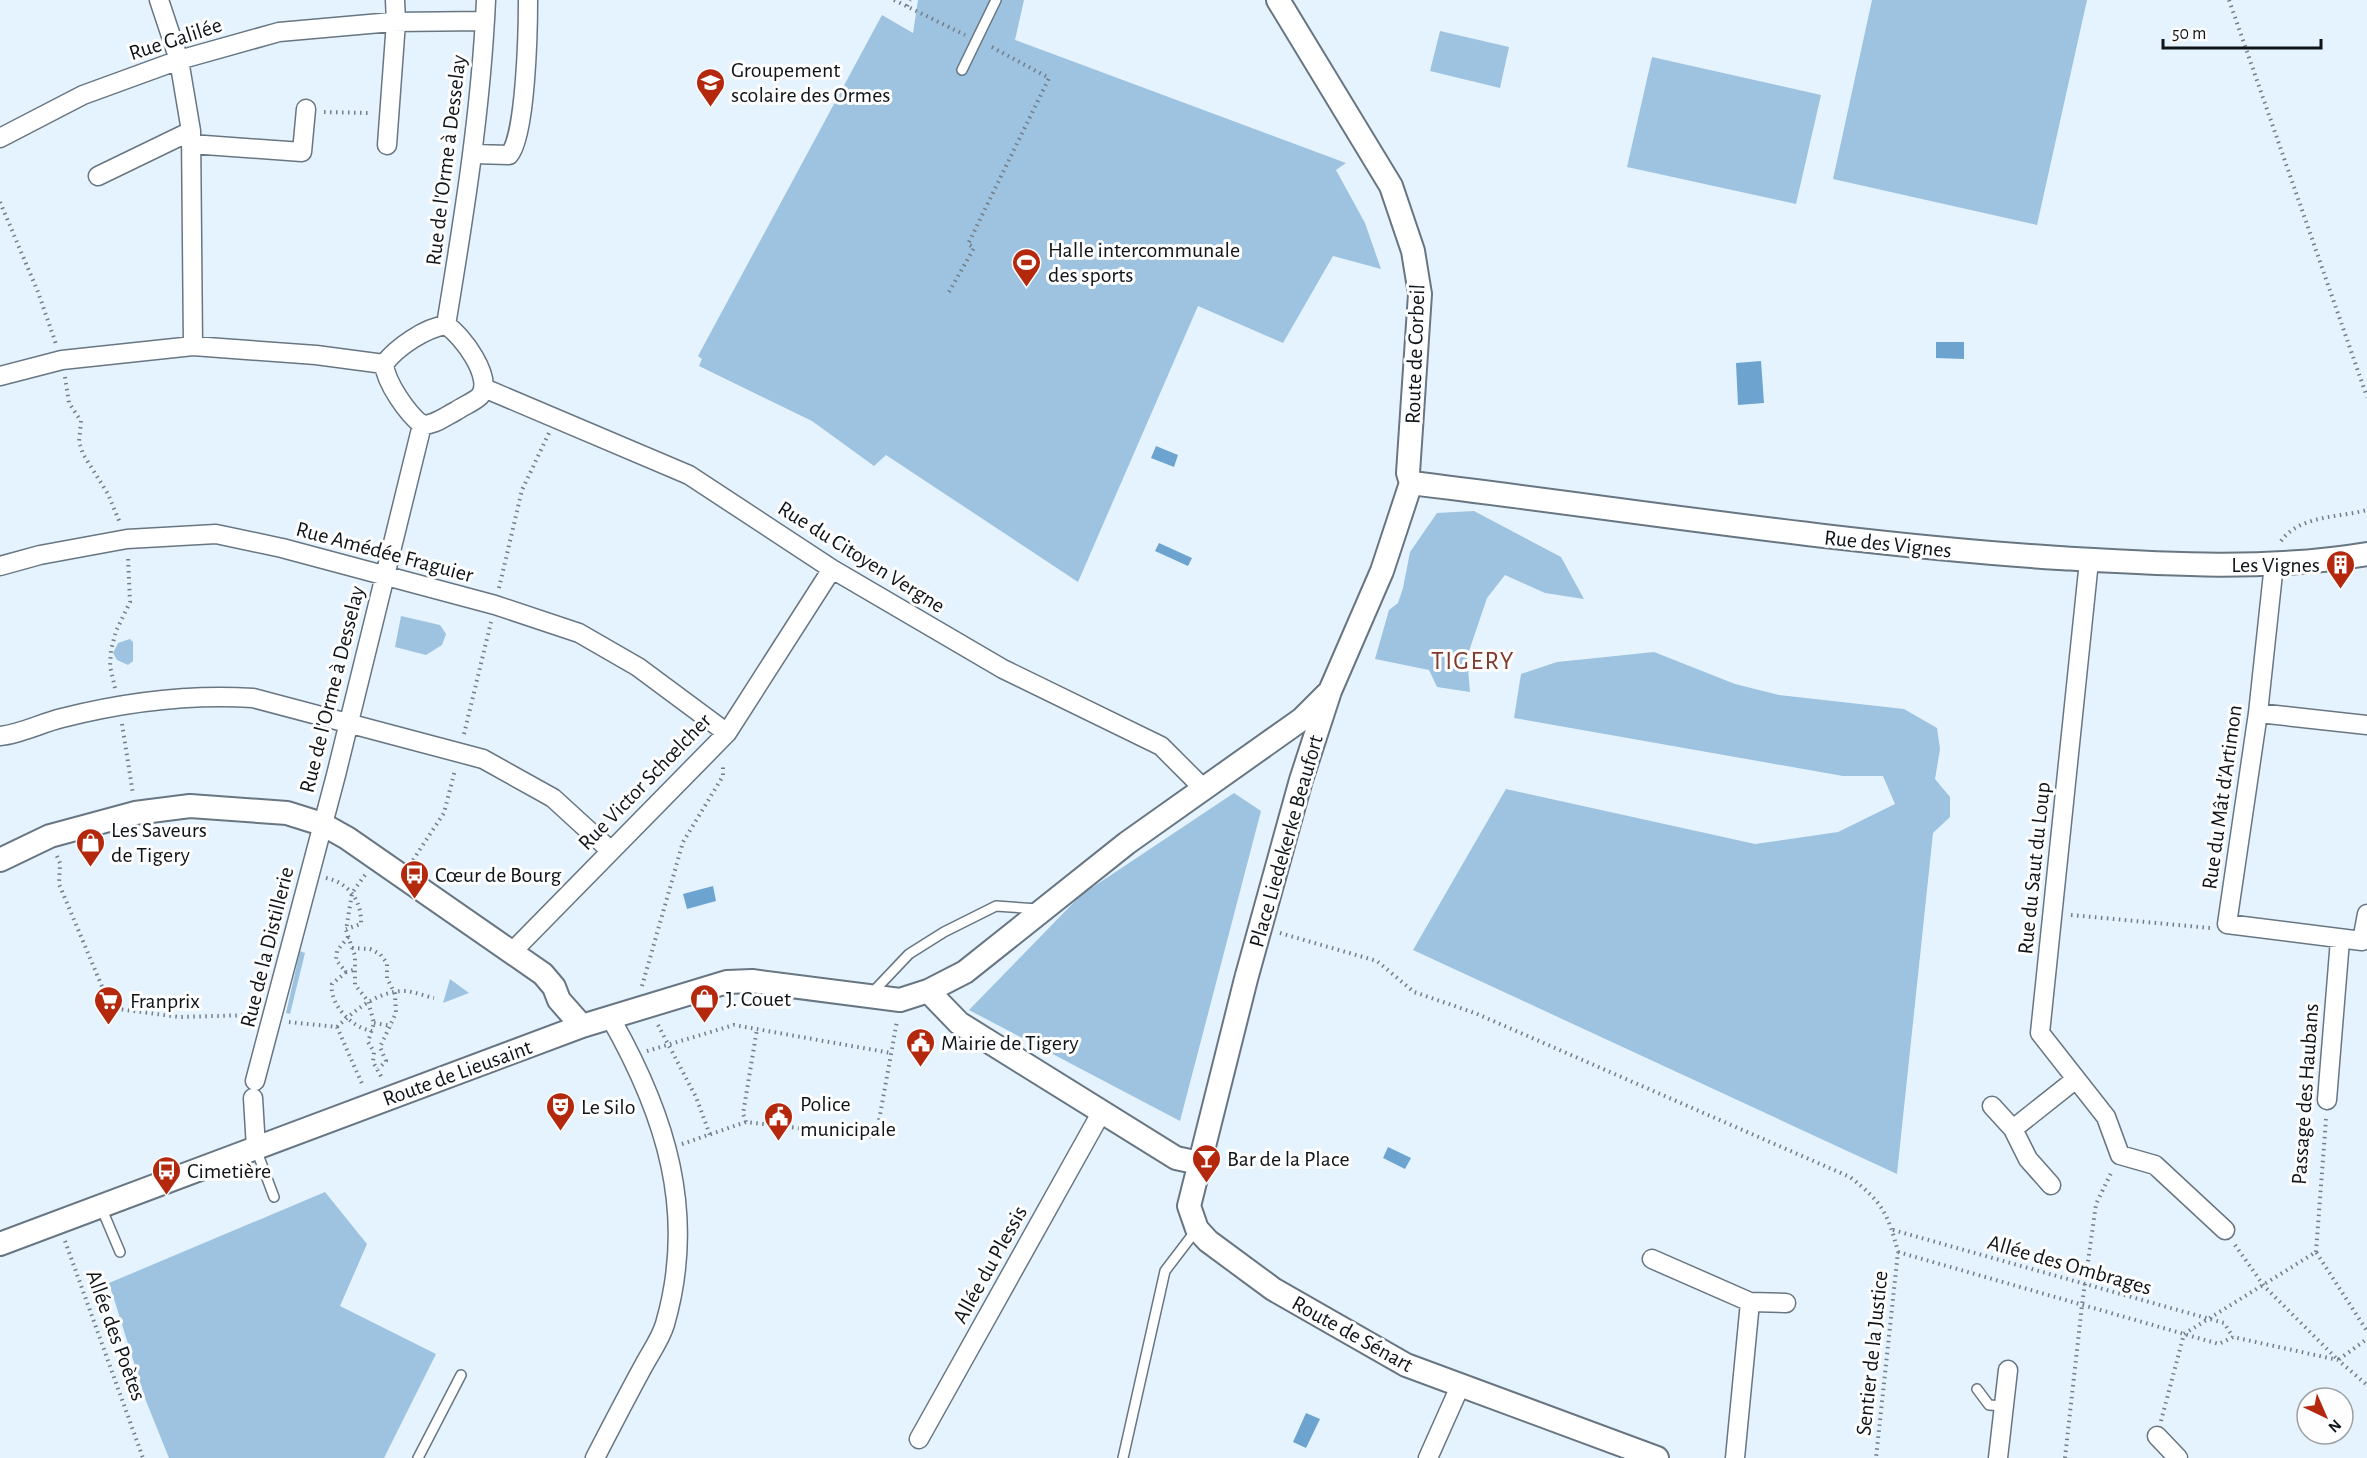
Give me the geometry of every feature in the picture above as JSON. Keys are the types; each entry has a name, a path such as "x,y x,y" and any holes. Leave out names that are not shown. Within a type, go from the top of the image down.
{"street":[{"path":"159,0 179,60 191,138 193,346"},
{"path":"387,145 396,22 395,0"},
{"name":"Rue de l'Orme à Desselay","path":"446,326 474,154 483,69 486,0"},
{"path":"474,154 510,155 514,150 520,117 528,0"},
{"name":"Route de Corbeil","path":"1278,0 1390,186 1413,251 1420,294 1408,473 1411,483 1382,571 1330,691"},
{"name":"Rue Galilée","path":"0,138 83,95 179,60 279,32 396,22 485,21"},
{"path":"98,176 191,138 302,153 306,110"},
{"path":"446,326 457,332 484,376 484,388 479,397 432,425 422,425 414,420 385,374 384,364 390,356 434,327 446,326"},
{"path":"0,376 62,360 193,346 315,355 384,364"},
{"name":"Rue du Citoyen Vergne","path":"484,388 689,475 832,569 1003,669 1161,746 1202,787"},
{"name":"Rue de l'Orme à Desselay","path":"322,824 422,425"},
{"name":"Rue des Vignes","path":"1411,483 1918,548 2089,561 2367,554"},
{"name":"Rue Amédée Fraguier","path":"0,566 40,555 127,539 216,534 282,548 495,605 579,633 638,667 727,733"},
{"name":"Rue du Mât d'Artimon","path":"2228,924 2258,713 2277,557"},
{"name":"Rue du Saut du Loup","path":"2089,561 2040,1033 2106,1117 2120,1155"},
{"name":"Rue Victor Schœlcher","path":"512,952 727,733 832,569"},
{"name":"Place Liedekerke Beaufort","path":"928,991 965,972 1202,787 1302,719 1330,691"},
{"name":"Place Liedekerke Beaufort","path":"1199,1163 1260,927 1301,780 1330,691"},
{"path":"0,736 59,718 119,705 208,696 253,698 483,759 553,798 611,850"},
{"path":"2258,713 2367,725"},
{"path":"0,860 50,836 135,813 190,806 287,813 322,824 512,952 550,981 559,1000 582,1026"},
{"name":"Rue de la Distillerie","path":"256,1148 254,1090 322,824"},
{"path":"2228,924 2364,942 2367,914"},
{"name":"Passage des Haubans","path":"2327,1100 2340,940"},
{"name":"Route de Lieusaint","path":"0,1244 582,1026 727,982 752,981 900,1000 928,991"},
{"path":"928,991 959,1023 1176,1158 1199,1163 1189,1206 1197,1229"},
{"path":"595,1458 664,1326 676,1272 678,1220 672,1165 667,1149 632,1056 610,1017"},
{"path":"2013,1129 2076,1079"},
{"path":"1992,1106 2013,1129 2028,1159 2051,1185"},
{"name":"Allée du Plessis","path":"919,1439 1101,1113"},
{"path":"2120,1155 2155,1165 2224,1230"},
{"name":"Route de Sénart","path":"1197,1229 1208,1241 1273,1290 1406,1365 1657,1458"},
{"path":"1652,1259 1750,1302 1786,1303"},
{"path":"1735,1458 1750,1302"},
{"path":"1998,1458 2008,1370"},
{"path":"1428,1458 1461,1384"},
{"path":"2157,1436 2178,1458"}],"lane":[{"path":"962,70 996,0"},
{"path":"869,997 909,954 944,932 996,906 1043,909"},
{"path":"256,1148 274,1197"},
{"path":"101,1207 120,1252"},
{"path":"1123,1458 1165,1271 1197,1229"},
{"path":"417,1458 461,1376"},
{"path":"1977,1389 1989,1405 2004,1406"}],"path":[{"path":"894,0 976,39 1049,78 968,244 974,248 950,292"},
{"path":"907,6 910,0"},
{"path":"2229,0 2367,397"},
{"path":"306,110 389,113"},
{"path":"0,202 38,292 62,360 69,403 81,421 79,442 83,454 108,494 127,539 130,602 116,631 110,666 119,705 135,813"},
{"path":"402,876 444,813 522,490 556,418"},
{"path":"2277,557 2280,542 2290,528 2309,521 2367,510"},
{"path":"710,1135 696,1097 670,1044 646,1007 641,988 683,842 723,776 727,733"},
{"path":"50,836 60,863 59,884 111,1008"},
{"path":"368,870 352,893 346,930 355,956 353,970 355,985 368,1001 374,1023 368,1042 374,1052 373,1062 383,1082"},
{"path":"326,878 334,879 352,893 361,909 361,924 346,930"},
{"path":"2053,913 2206,928 2228,924"},
{"name":"Sentier de la Justice","path":"1260,927 1377,962 1414,992 1475,1013 1850,1177 1874,1195 1890,1221 1898,1252 1876,1458"},
{"path":"346,972 336,960 337,951 348,937"},
{"path":"352,948 370,949 380,954 387,963 387,978 395,994 396,1013 392,1026 380,1047 386,1061 378,1069"},
{"path":"353,970 346,972 332,984 331,993 334,1004 363,1030 372,1031"},
{"path":"337,1027 368,1001 405,991 434,998"},
{"path":"667,1149 746,1122 876,1137 900,1000"},
{"path":"374,1023 392,1026"},
{"path":"632,1056 734,1025 891,1053"},
{"path":"746,1122 744,1114 757,1029"},
{"name":"Passage des Haubans","path":"2316,1252 2327,1100"},
{"path":"2065,1458 2096,1204 2120,1155"},
{"name":"Allée des Poètes","path":"59,1223 143,1458"},
{"name":"Allée des Ombrages","path":"1893,1230 2224,1323 2233,1336"},
{"path":"2224,1230 2264,1286 2338,1360 2367,1339"},
{"name":"Allée des Ombrages","path":"1898,1252 2218,1344 2233,1336 2338,1360 2367,1385"},
{"path":"2157,1436 2184,1334 2316,1252 2367,1331"}],"shaded area":[{"name":"Halle intercommunale des sports","path":"918,0 1024,0 1015,40 1346,163 1336,170 1365,223 1381,269 1333,256 1283,343 1198,306 1078,582 886,455 874,466 812,421 699,366 702,359 698,356 882,15 913,33"},
{"path":"1872,0 2087,0 2037,225 1833,179"},
{"path":"1440,31 1509,47 1500,88 1430,71"},
{"path":"1652,57 1821,95 1796,204 1627,167"},
{"path":"1936,342 1964,342 1964,359 1936,358"},
{"path":"1761,361 1764,403 1738,405 1736,363"},
{"path":"1156,446 1178,455 1174,467 1151,458"},
{"path":"1474,511 1561,557 1584,599 1545,593 1505,575 1487,598 1467,657 1470,692 1437,687 1429,670 1375,659 1389,610 1398,603 1403,588 1410,552 1437,513"},
{"path":"1159,543 1192,558 1188,566 1155,551"},
{"path":"401,616 440,625 446,634 442,645 426,655 395,647"},
{"path":"130,639 133,642 133,661 128,665 117,660 113,653 118,643"},
{"path":"1654,652 1735,684 1779,695 1904,709 1937,728 1940,749 1935,779 1950,797 1950,817 1933,833 1897,1174 1413,950 1506,789 1755,844 1838,832 1895,804 1883,776 1843,776 1514,718 1521,674 1557,662"},
{"path":"1234,793 1261,811 1180,1121 969,1010 1081,895"},
{"path":"713,886 716,901 687,909 683,894"},
{"path":"300,951 305,953 290,1014 286,1013"},
{"path":"450,979 469,993 443,1003"},
{"path":"1388,1147 1411,1158 1405,1169 1383,1158"},
{"path":"325,1192 367,1244 340,1306 436,1354 384,1458 169,1458 146,1401 109,1283"},
{"path":"1306,1413 1320,1419 1306,1448 1293,1442"}],"place":[{"name":"Groupement scolaire des Ormes","path":"710,108"},
{"name":"Halle intercommunale des sports","path":"1027,288"},
{"name":"Les Vignes","path":"2341,590"},
{"name":"Les Saveurs de Tigery","path":"90,868"},
{"name":"Cœur de Bourg","path":"414,900"},
{"name":"J. Couet","path":"705,1024"},
{"name":"Franprix","path":"109,1026"},
{"name":"Mairie de Tigery","path":"920,1068"},
{"name":"Le Silo","path":"560,1132"},
{"name":"Police municipale","path":"779,1142"},
{"name":"Bar de la Place","path":"1206,1184"},
{"name":"Cimetière","path":"166,1196"}],"district":[{"name":"TIGERY","path":"1473,660"}]}
